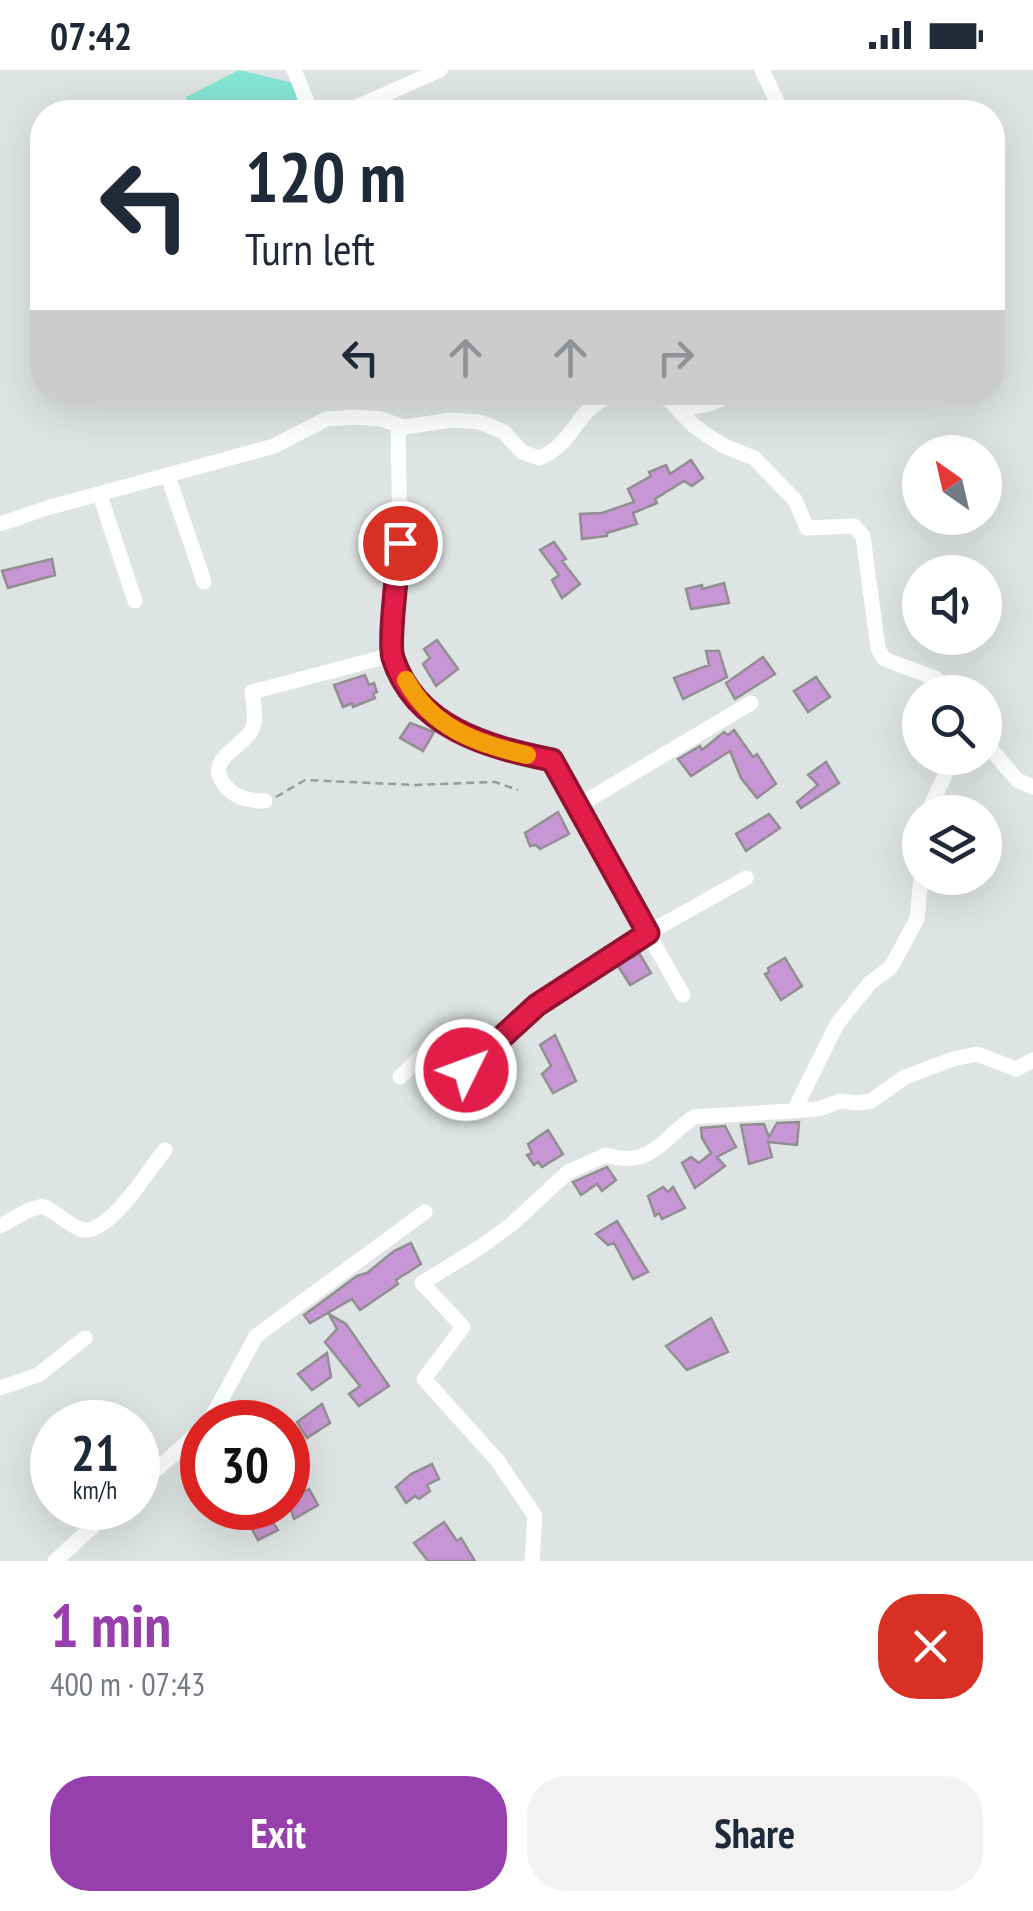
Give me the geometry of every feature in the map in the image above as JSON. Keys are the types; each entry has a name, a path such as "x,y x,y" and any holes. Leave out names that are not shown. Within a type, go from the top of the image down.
{"street":[{"path":"294,70 306,100"},
{"path":"372,100 440,70"},
{"path":"762,70 776,100"},
{"path":"0,524 274,446 326,420 356,417 422,426 452,420 480,422 504,432 522,452 539,458 556,452 592,405"},
{"path":"674,405 699,405"},
{"path":"674,405 694,426 722,445 754,458 795,500 807,528 854,526 863,536 878,648 884,659 927,675"},
{"path":"398,425 400,543 392,656 418,702 436,720 479,742 552,760 683,995"},
{"path":"168,476 204,582"},
{"path":"100,494 134,601"},
{"path":"265,802 231,793 219,766 224,756 248,736 254,724 252,692 392,656"},
{"path":"576,807 752,703"},
{"path":"1002,762 1018,780 1033,787"},
{"path":"400,1077 440,1043 466,1070 537,1005 648,933 746,878"},
{"path":"795,1109 836,1024 870,983 891,967 917,920 919,895"},
{"path":"532,1561 534,1516 497,1460 424,1378 463,1327 422,1283 512,1224 568,1172 606,1155 625,1161 644,1156 663,1146 694,1116 819,1108 840,1101 858,1103 871,1100 905,1077 954,1058 978,1054 1016,1070 1033,1060"},
{"path":"0,1226 42,1206 86,1231 100,1226 117,1214 165,1150"},
{"path":"221,1400 256,1336 425,1212"},
{"path":"0,1388 38,1374 85,1338"},
{"path":"160,1467 180,1449"},
{"path":"54,1561 89,1530"}],"path":[{"path":"265,802 305,780 416,786 495,782 518,790"}],"green space":[{"path":"239,70 293,83 297,100 186,100"}],"building":[{"path":"691,460 703,478 692,486 684,481 655,499 657,503 633,513 637,524 607,536 582,539 580,514 602,513 634,502 628,489 651,476 649,472 666,465 670,474"},
{"path":"554,542 566,559 562,561 580,584 562,598 552,580 559,575 540,550"},
{"path":"52,559 55,575 8,588 2,571"},
{"path":"724,583 729,603 691,609 686,589"},
{"path":"437,640 458,669 436,686 423,664 430,658 424,649"},
{"path":"706,651 719,651 727,677 683,699 674,678 709,665"},
{"path":"763,657 775,674 735,699 726,683"},
{"path":"365,675 369,685 374,683 375,698 343,707 334,685"},
{"path":"816,677 830,697 808,712 794,691"},
{"path":"410,723 434,732 423,751 400,738"},
{"path":"734,730 753,757 757,754 776,784 757,798 741,778 730,751 691,776 678,759 700,746 702,750 724,732 728,735"},
{"path":"826,762 839,783 801,808 797,802 818,785 808,775"},
{"path":"558,812 569,834 540,849 530,846 525,833"},
{"path":"769,814 780,828 746,851 736,834"},
{"path":"639,953 651,973 630,985 618,966"},
{"path":"785,958 802,986 781,1000 765,974"},
{"path":"555,1035 576,1081 553,1093 542,1074 551,1066 540,1045"},
{"path":"799,1122 797,1145 768,1142 772,1157 749,1164 741,1125 764,1124 769,1137 777,1123"},
{"path":"725,1126 736,1147 717,1157 725,1166 695,1188 682,1163 691,1157 699,1163 711,1153 701,1128"},
{"path":"548,1130 563,1154 542,1167 538,1162 534,1165 527,1155 532,1153 528,1144"},
{"path":"607,1167 616,1180 602,1191 597,1184 581,1195 573,1182"},
{"path":"663,1187 668,1192 673,1187 685,1208 662,1219 659,1213 655,1216 648,1196"},
{"path":"617,1221 648,1272 633,1279 614,1243 608,1245 596,1234"},
{"path":"411,1243 421,1264 360,1310 352,1299 310,1323 304,1315 394,1251"},
{"path":"329,1314 346,1324 389,1386 359,1406 349,1394 360,1386 325,1342 337,1329"},
{"path":"711,1318 728,1352 687,1370 666,1346"},
{"path":"327,1353 331,1377 312,1390 298,1374"},
{"path":"322,1404 330,1423 310,1436 310,1413"},
{"path":"432,1464 439,1479 427,1485 430,1491 419,1499 415,1496 406,1503 396,1487"},
{"path":"310,1491 318,1505 310,1510"},
{"path":"444,1522 457,1541 461,1538 475,1561 428,1561 414,1543"},
{"path":"252,1530 278,1530 258,1540"}],"slow traffic":[{"path":"406,680 418,702 436,720 479,742 527,755"}],"route":[{"path":"400,543 392,656 418,702 436,720 479,742 552,760 648,933 537,1005 466,1070"}]}
